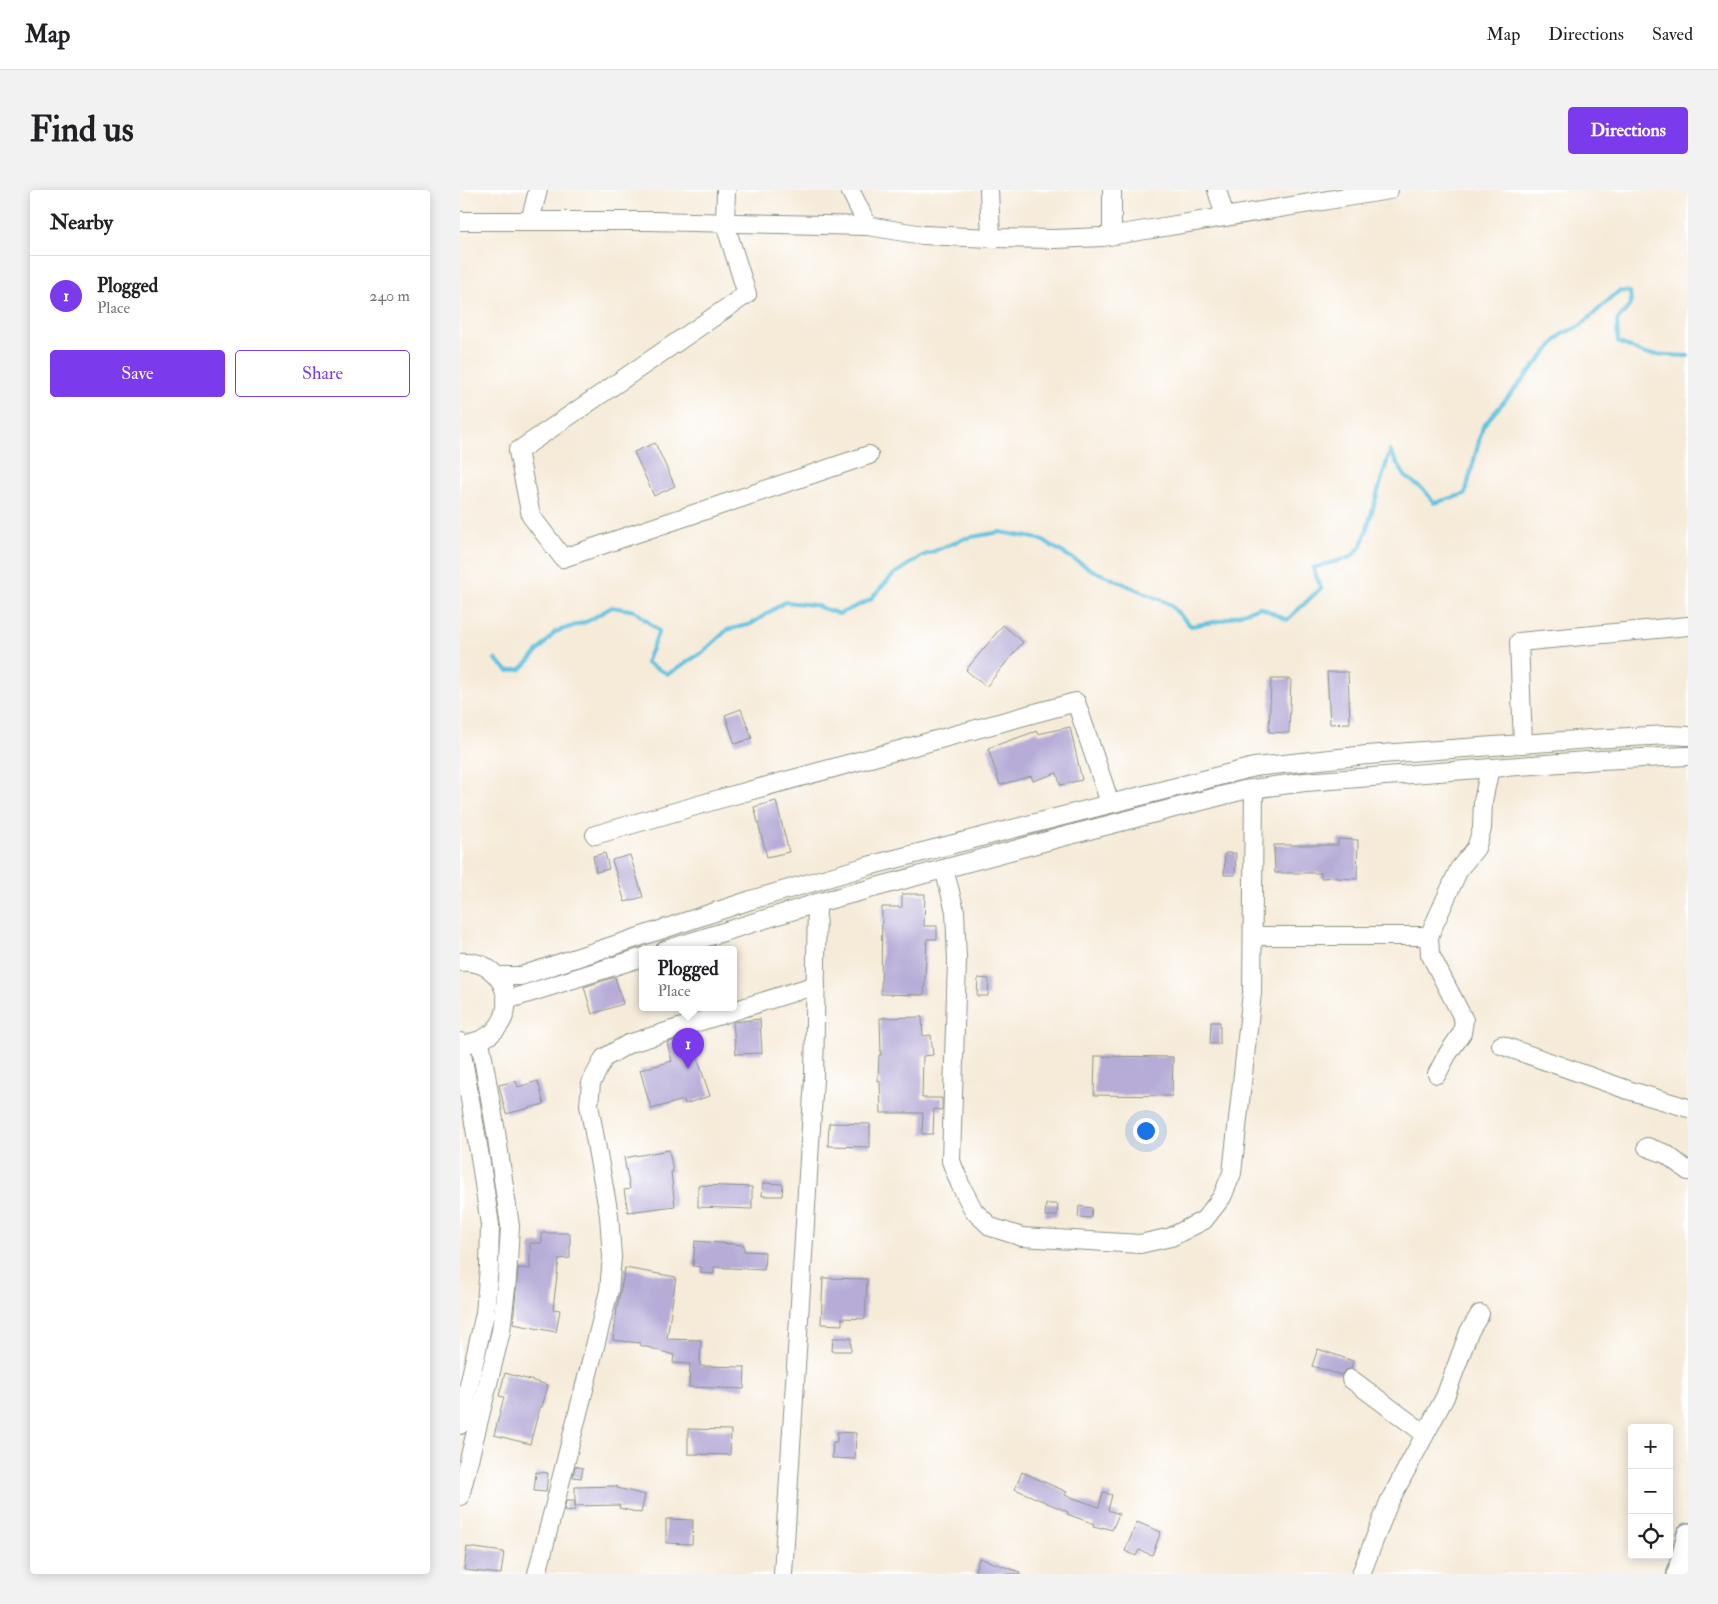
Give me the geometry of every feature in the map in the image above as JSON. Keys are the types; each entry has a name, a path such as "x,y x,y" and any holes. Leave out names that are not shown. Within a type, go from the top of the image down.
{"main road":[{"path":"1678,1574 1688,1534"}],"street":[{"path":"530,221 538,190"},
{"path":"726,190 725,224 748,294 518,451 532,516 563,558 869,455"},
{"path":"989,190 991,238"},
{"path":"1112,190 1112,235"},
{"path":"1217,190 1225,217"},
{"path":"460,221 666,221 725,224 868,226 923,235 1055,239 1112,235 1225,217 1355,193 1389,190"},
{"path":"849,191 868,226"},
{"path":"1523,744 1519,642 1688,626"},
{"path":"595,835 723,798 1076,702 1110,803"},
{"path":"497,976 521,976 751,900 868,866 1254,767 1367,755 1670,735 1688,736"},
{"path":"678,946 817,903 1071,834 1254,789 1305,782 1641,757 1688,756"},
{"path":"1437,1074 1462,1033 1464,1020 1430,954 1428,936 1459,869 1476,848 1482,829 1483,801 1490,768"},
{"path":"944,869 955,911 957,960 951,1161 974,1211 991,1228 1022,1237 1140,1244 1171,1237 1204,1220 1222,1197 1232,1173 1252,993 1254,789"},
{"path":"783,1574 814,1079 817,903"},
{"path":"1253,936 1428,936"},
{"path":"507,1000 639,958"},
{"path":"460,1425 485,1313 490,1225 460,1042 480,1041 491,1034 500,1025 506,1013 507,1000 504,987 497,976 487,968 461,959"},
{"path":"737,1010 816,985"},
{"path":"537,1574 609,1291 612,1257 609,1215 589,1105 591,1083 604,1058 628,1044 733,1011"},
{"path":"460,1496 501,1331 507,1279 510,1226 480,1041"},
{"path":"1501,1045 1628,1090 1688,1108"},
{"path":"1647,1147 1666,1154 1688,1171"},
{"path":"1361,1574 1389,1502 1445,1397 1469,1332 1480,1314"},
{"path":"1351,1379 1425,1434"}],"building":[{"path":"655,443 675,486 654,496 634,452"},
{"path":"1003,625 1023,642 986,687 966,670"},
{"path":"1327,672 1348,672 1350,723 1330,724"},
{"path":"1271,679 1291,679 1289,733 1269,732"},
{"path":"741,709 752,738 735,744 725,715"},
{"path":"1070,727 1082,780 1060,785 1057,773 1033,781 1031,776 1000,785 988,748 1037,731 1038,734"},
{"path":"776,801 789,852 767,857 754,807"},
{"path":"1338,839 1358,840 1357,879 1321,878 1321,873 1275,873 1274,845 1338,845"},
{"path":"605,853 609,869 596,872 593,856"},
{"path":"1225,853 1236,853 1235,875 1224,875"},
{"path":"630,855 643,897 625,902 612,860"},
{"path":"902,894 925,894 924,926 937,926 937,939 927,939 924,995 881,994 882,907 902,907"},
{"path":"615,977 623,1004 592,1014 584,987"},
{"path":"978,978 989,979 988,996 977,996"},
{"path":"922,1017 923,1036 931,1035 933,1055 923,1056 922,1098 942,1098 942,1110 934,1109 933,1134 922,1134 923,1113 881,1113 880,1081 878,1081 879,1055 881,1055 880,1018"},
{"path":"760,1019 762,1053 736,1054 733,1022"},
{"path":"1211,1022 1220,1022 1220,1044 1210,1044"},
{"path":"690,1036 710,1096 685,1104 684,1100 651,1109 640,1070 672,1061 667,1043"},
{"path":"1095,1056 1173,1057 1172,1096 1094,1095"},
{"path":"516,1081 518,1087 538,1081 544,1104 506,1114 499,1085"},
{"path":"829,1123 870,1124 870,1147 828,1146"},
{"path":"669,1150 673,1172 671,1172 675,1206 628,1212 624,1190 630,1189 624,1158"},
{"path":"763,1183 783,1184 782,1196 762,1196"},
{"path":"698,1185 752,1187 752,1209 698,1207"},
{"path":"1046,1204 1058,1204 1057,1216 1045,1216"},
{"path":"1079,1206 1092,1208 1091,1218 1078,1217"},
{"path":"542,1233 570,1233 570,1258 559,1259 553,1309 560,1310 556,1332 513,1324 518,1268 530,1269 530,1243 542,1243"},
{"path":"695,1241 744,1245 744,1251 765,1252 764,1270 714,1267 714,1274 701,1273 701,1267 693,1266"},
{"path":"625,1268 676,1277 667,1339 701,1340 700,1366 745,1367 744,1389 689,1387 690,1364 673,1363 674,1355 640,1345 640,1343 613,1340"},
{"path":"823,1278 867,1279 865,1319 842,1318 842,1325 821,1324"},
{"path":"833,1338 851,1338 851,1351 832,1351"},
{"path":"1318,1349 1353,1361 1351,1369 1346,1370 1341,1375 1312,1366"},
{"path":"505,1373 548,1385 530,1444 494,1435 504,1397 499,1396"},
{"path":"688,1429 731,1430 730,1455 688,1454"},
{"path":"837,1432 856,1433 855,1459 832,1458 833,1442 837,1442"},
{"path":"575,1466 583,1468 581,1478 573,1477"},
{"path":"536,1472 548,1473 546,1492 534,1491"},
{"path":"1022,1472 1067,1492 1065,1495 1099,1507 1103,1492 1112,1495 1108,1510 1119,1514 1112,1530 1093,1527 1094,1524 1067,1514 1068,1512 1015,1489"},
{"path":"617,1486 617,1488 645,1495 641,1513 619,1508 620,1505 575,1506 575,1487"},
{"path":"566,1501 575,1501 575,1510 564,1511"},
{"path":"666,1519 693,1520 692,1544 666,1543"},
{"path":"1137,1522 1161,1532 1152,1555 1139,1550 1136,1556 1125,1551"},
{"path":"467,1547 504,1552 501,1574 464,1570"},
{"path":"979,1558 1020,1572 1019,1574 974,1574"}],"waterway":[{"path":"495,659 508,671 521,669 555,632 588,621 612,607 635,611 659,631 646,663 668,674 703,652 727,630 751,624 785,602 814,605 839,614 870,600 893,575 922,556 966,538 1000,532 1040,539 1092,570 1168,603 1191,626 1220,621 1260,607 1287,620 1321,588 1313,568 1351,557 1362,545 1390,451 1405,476 1425,491 1434,503 1465,494 1483,426 1562,334 1580,326 1619,291 1630,292 1631,304 1617,321 1618,342 1645,354 1688,356"}],"place":[{"name":"Plogged","path":"688,1069"}]}
